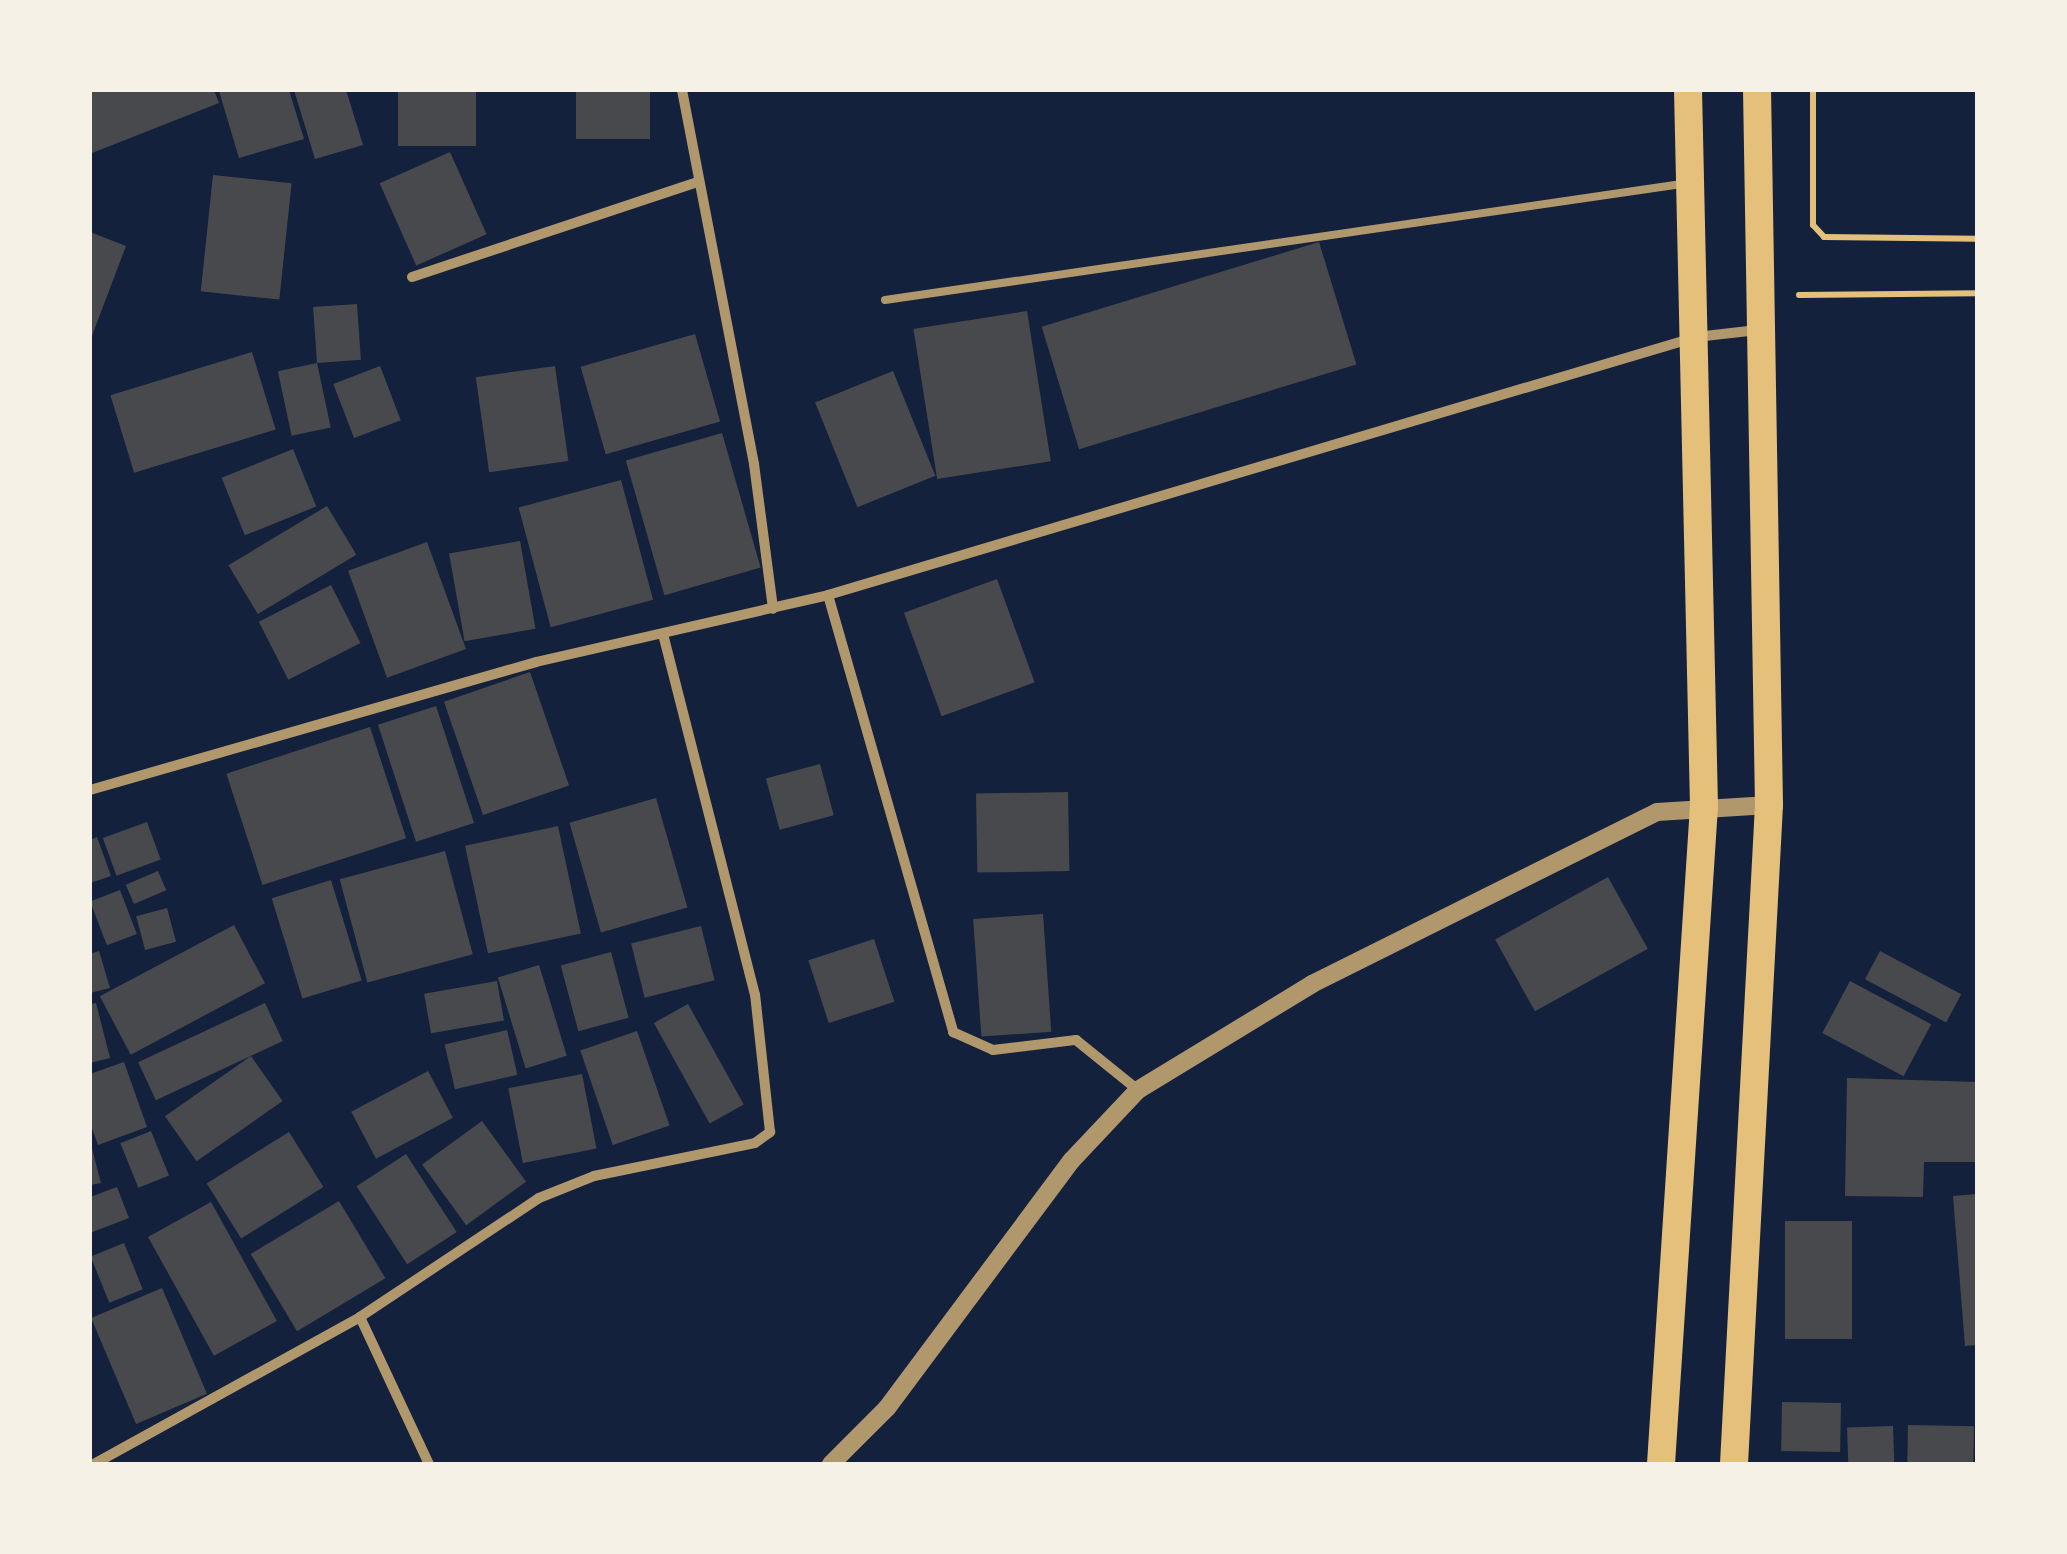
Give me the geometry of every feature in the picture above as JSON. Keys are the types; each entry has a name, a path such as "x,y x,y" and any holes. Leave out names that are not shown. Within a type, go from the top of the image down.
{"highway":[{"path":"1661,1464 1704,806 1695,182 1688,90"},
{"path":"1734,1464 1769,805 1757,90"}],"street":[{"path":"682,90 754,464 774,609"},
{"path":"412,277 698,182"},
{"path":"90,790 536,662 828,595 1696,337 1764,329"},
{"path":"828,595 954,1032 993,1050 1076,1040 1138,1090"},
{"path":"94,1464 360,1317 539,1198 594,1176 755,1143 772,1129 755,995 663,634"},
{"path":"831,1464 887,1408 1072,1160 1138,1090 1329,975 1656,812 1704,806 1769,805"},
{"path":"360,1317 429,1464"}],"lane":[{"path":"885,300 1695,182"}],"path":[{"path":"1813,90 1813,225 1824,237 1977,239"},
{"path":"1763,296 1977,294"}],"building":[{"path":"90,90 214,90 219,103 92,153"},
{"path":"289,90 304,139 239,158 219,91"},
{"path":"294,90 346,90 363,145 315,159"},
{"path":"398,90 476,90 476,146 398,146"},
{"path":"576,90 650,90 650,139 576,139"},
{"path":"450,152 487,234 416,266 380,183"},
{"path":"213,175 292,183 279,300 201,291"},
{"path":"90,232 126,246 90,341"},
{"path":"1319,242 1356,364 1079,449 1042,327"},
{"path":"357,304 361,360 317,363 313,307"},
{"path":"1027,311 1051,461 937,479 913,329"},
{"path":"695,334 720,421 606,454 581,367"},
{"path":"252,352 276,429 134,473 110,395"},
{"path":"317,363 331,428 292,436 278,371"},
{"path":"380,366 401,420 354,438 333,384"},
{"path":"555,366 568,461 489,472 476,377"},
{"path":"893,371 935,476 857,507 815,402"},
{"path":"722,433 761,568 664,595 626,461"},
{"path":"293,449 316,506 245,535 222,478"},
{"path":"621,480 653,600 551,627 519,507"},
{"path":"327,506 356,555 258,614 228,565"},
{"path":"520,541 535,629 465,641 449,554"},
{"path":"427,542 466,649 387,678 348,571"},
{"path":"997,579 1035,682 942,716 904,613"},
{"path":"331,585 361,643 288,680 259,622"},
{"path":"530,672 569,785 483,815 444,702"},
{"path":"436,706 474,823 416,842 378,725"},
{"path":"370,727 406,838 263,885 226,774"},
{"path":"820,764 834,815 780,830 766,778"},
{"path":"1068,792 1069,871 977,873 976,794"},
{"path":"656,798 687,908 601,932 569,823"},
{"path":"147,822 161,860 117,876 103,838"},
{"path":"558,826 581,934 488,953 465,846"},
{"path":"97,837 111,876 90,883 90,840"},
{"path":"445,851 473,954 367,983 340,879"},
{"path":"158,871 166,890 134,904 126,885"},
{"path":"1608,877 1648,949 1535,1011 1495,940"},
{"path":"331,880 362,980 302,999 272,898"},
{"path":"120,890 137,934 107,945 90,901"},
{"path":"167,908 176,942 145,950 136,916"},
{"path":"1043,914 1051,1032 981,1037 973,919"},
{"path":"234,925 265,983 131,1055 100,996"},
{"path":"701,926 715,980 645,998 631,943"},
{"path":"874,939 894,1002 829,1023 808,960"},
{"path":"99,951 110,988 90,993 90,954"},
{"path":"1880,951 1961,994 1946,1022 1865,979"},
{"path":"611,952 629,1018 578,1031 561,965"},
{"path":"539,965 567,1056 526,1068 498,978"},
{"path":"497,981 504,1020 431,1033 424,994"},
{"path":"1850,981 1931,1024 1904,1076 1822,1033"},
{"path":"96,1003 110,1058 90,1063 90,1004"},
{"path":"265,1003 283,1041 156,1100 138,1062"},
{"path":"688,1004 744,1105 710,1123 654,1023"},
{"path":"507,1030 517,1075 455,1089 445,1044"},
{"path":"637,1031 670,1126 613,1145 580,1051"},
{"path":"251,1056 283,1101 197,1161 165,1116"},
{"path":"124,1062 147,1127 98,1145 90,1123 90,1074"},
{"path":"428,1071 453,1118 376,1159 351,1112"},
{"path":"582,1074 597,1149 523,1163 508,1088"},
{"path":"1847,1078 1977,1082 1977,1162 1924,1162 1923,1197 1845,1196"},
{"path":"482,1121 526,1182 466,1225 422,1164"},
{"path":"151,1131 169,1176 138,1188 120,1143"},
{"path":"289,1132 323,1187 241,1239 207,1183"},
{"path":"90,1141 101,1183 90,1185"},
{"path":"406,1154 457,1232 407,1264 357,1186"},
{"path":"117,1187 129,1218 90,1233 90,1197"},
{"path":"1977,1194 1977,1345 1965,1346 1953,1196"},
{"path":"339,1201 385,1278 297,1331 251,1254"},
{"path":"211,1202 277,1321 214,1356 148,1237"},
{"path":"1785,1221 1852,1221 1852,1339 1785,1339"},
{"path":"124,1243 143,1289 109,1303 91,1256"},
{"path":"162,1288 207,1394 136,1424 91,1318"},
{"path":"1782,1402 1841,1403 1840,1452 1781,1451"},
{"path":"1908,1425 1974,1426 1973,1464 1907,1464"},
{"path":"1893,1426 1894,1464 1848,1464 1847,1428"}]}
